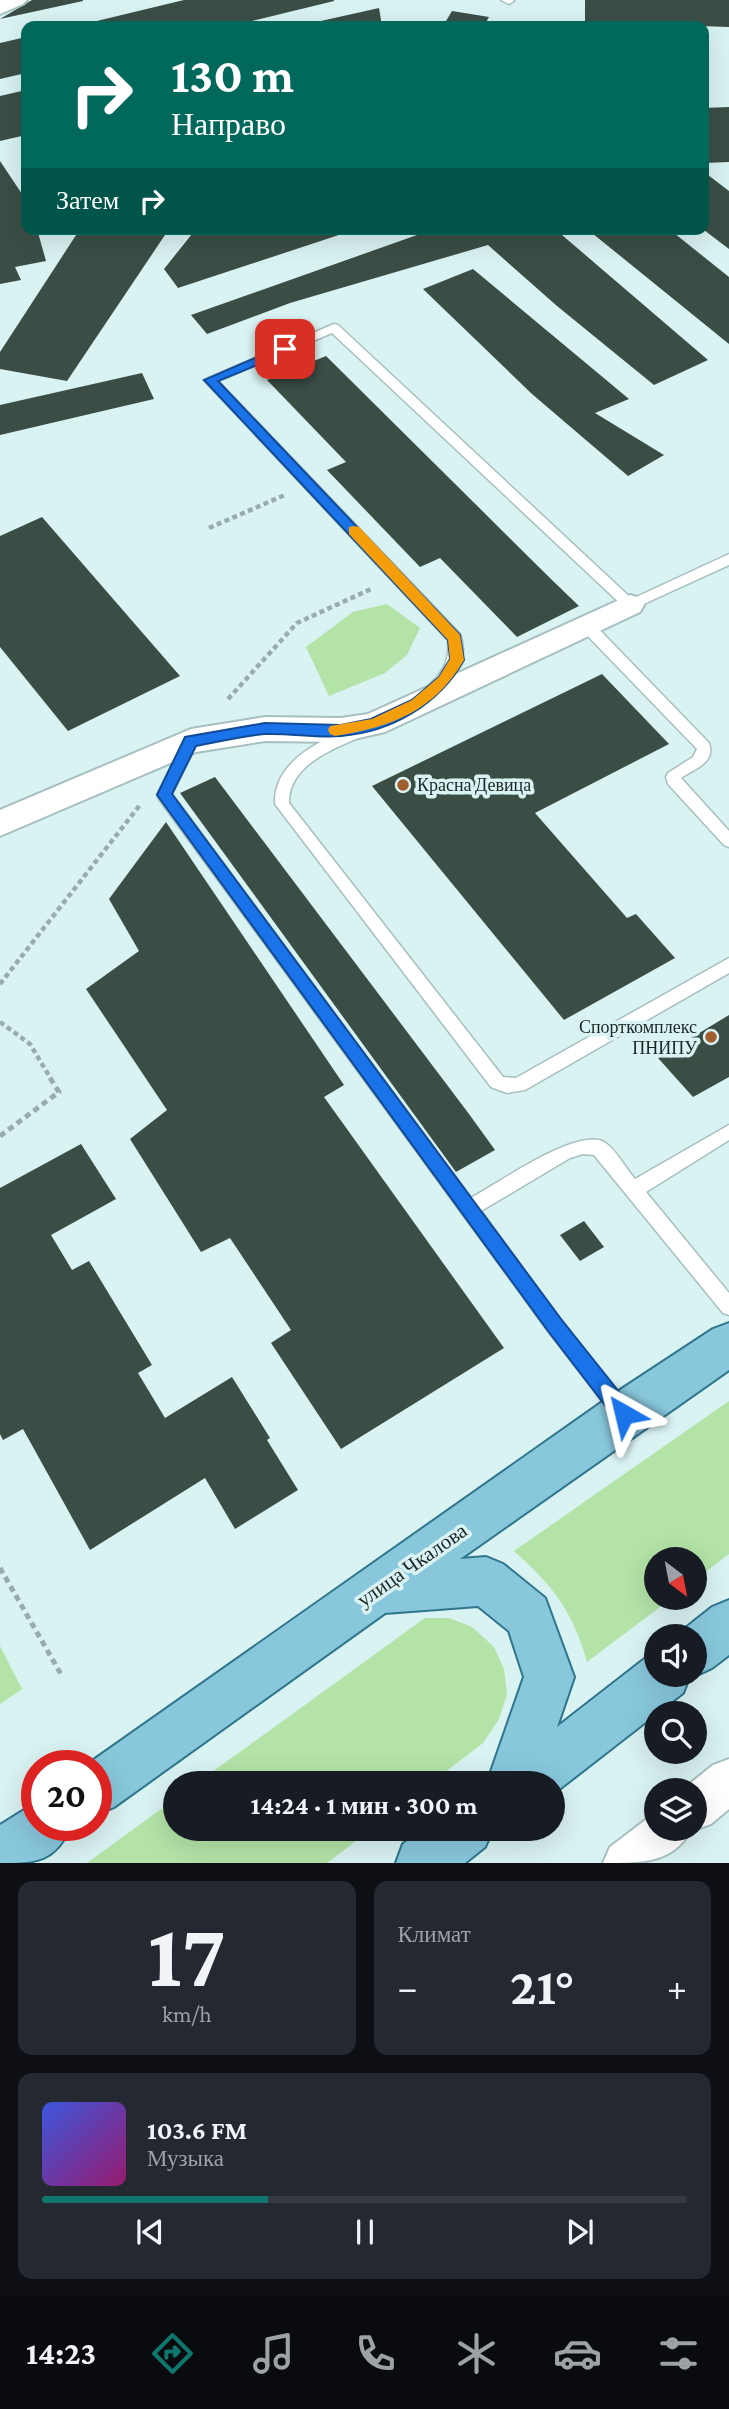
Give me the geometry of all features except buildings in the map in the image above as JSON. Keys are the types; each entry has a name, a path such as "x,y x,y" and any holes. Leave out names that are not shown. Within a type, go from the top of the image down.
{"main road":[{"name":"улица Чкалова","path":"112,1778 624,1414 729,1344"},
{"path":"379,1588 486,1581 528,1615 549,1676 517,1771"},
{"path":"707,1641 729,1624"},
{"path":"541,1771 650,1687"},
{"path":"0,1857 22,1841"},
{"path":"422,1863 451,1841"}],"street":[{"path":"0,8 16,0"},
{"path":"0,824 191,741 265,729 341,730 374,724 630,605"},
{"path":"707,1798 729,1781"},
{"path":"626,1863 654,1841"}],"lane":[{"path":"418,704 444,681 457,660 455,638 210,380 334,328 630,605 729,559"},
{"path":"586,625 704,747 702,759 677,772 673,778 729,841"},
{"path":"374,724 304,759 282,789 282,804 497,1082 507,1086 519,1085 729,965"},
{"path":"191,741 164,795 469,1209 624,1414"},
{"path":"635,1189 727,1132"},
{"path":"469,1209 564,1153 583,1146 599,1148 729,1307"}],"path":[{"path":"209,528 291,492"},
{"path":"0,1023 30,1044 59,1092 0,1136"},
{"path":"0,1568 62,1676"}],"green space":[{"path":"387,604 420,628 407,655 385,673 329,696 306,647 353,612"},
{"path":"729,1401 729,1554 707,1571 707,1547 644,1547 644,1610 656,1610 587,1662 575,1628 560,1601 540,1576 514,1551"},
{"path":"425,1618 449,1618 472,1627 494,1647 504,1669 507,1694 499,1719 483,1743 447,1771 214,1771"},
{"path":"0,1646 22,1689 0,1704"},
{"path":"163,1808 163,1841 356,1841 327,1863 87,1863"}],"slow traffic":[{"path":"335,730 374,724 418,704 444,681 457,660 455,638 354,530"}],"place":[{"name":"Красна Девица","path":"403,785"},
{"name":"Спорткомплекс ПНИПУ","path":"711,1037"}],"route":[{"path":"285,349 210,380 455,638 457,660 444,681 418,704 374,724 341,730 265,729 227,733 191,741 164,795 555,1325 624,1414"}]}
